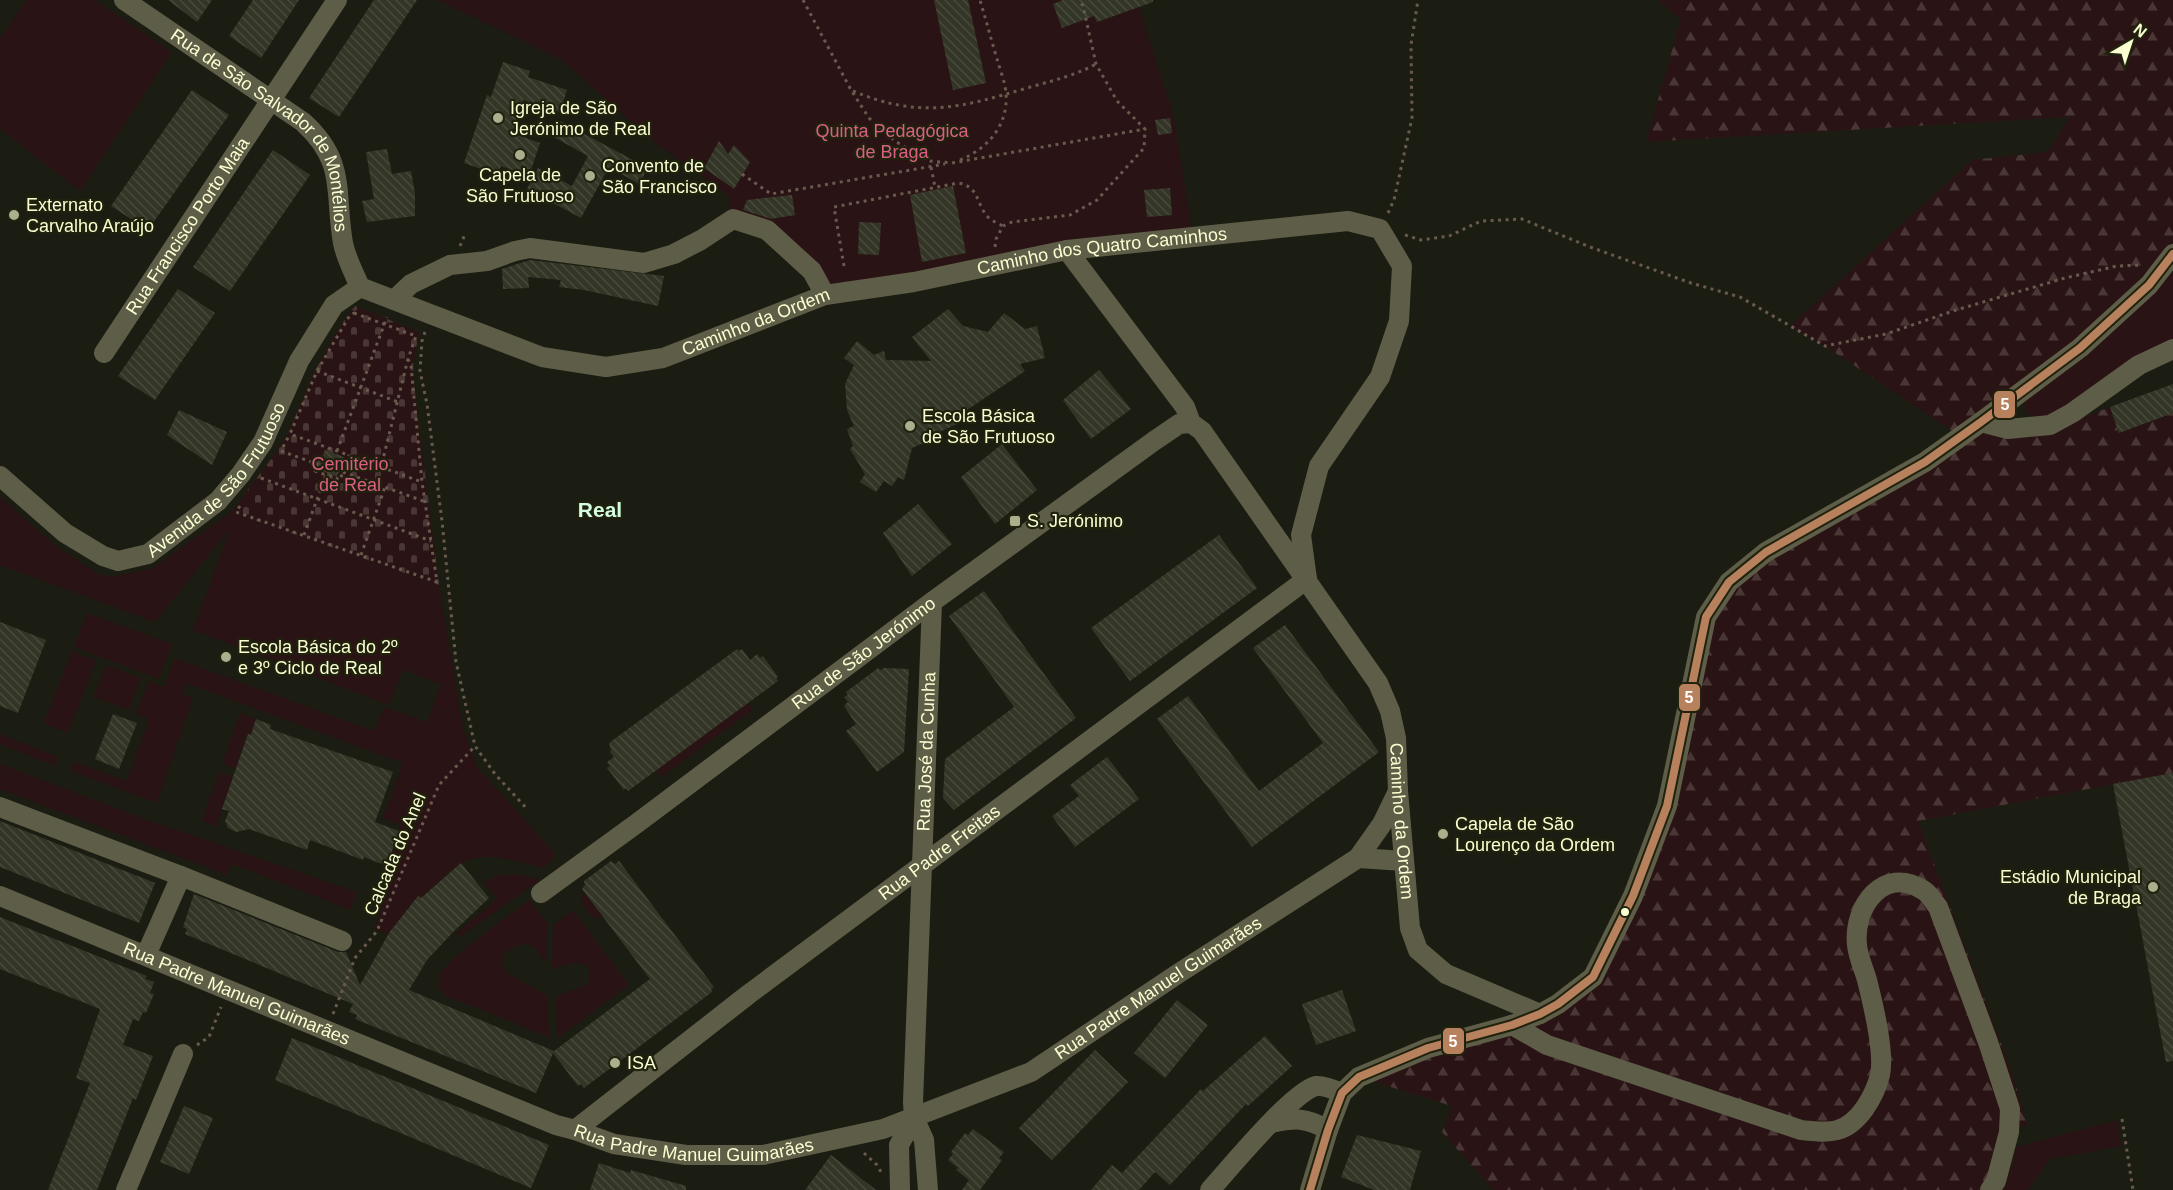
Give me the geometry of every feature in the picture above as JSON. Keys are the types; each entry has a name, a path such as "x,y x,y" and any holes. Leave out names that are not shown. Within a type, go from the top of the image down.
{"street":[{"name":"Rua Francisco Porto Maia","path":"104,353 337,0"},
{"name":"Rua de São Salvador de Montélios","path":"127,1 271,99 319,136 330,156 337,177 343,245 360,287"},
{"name":"Caminho da Ordem","path":"360,287 542,357 606,367 663,358 825,295 812,271 767,230 733,219 674,254 644,263 530,248 487,261 450,265 411,284 394,300"},
{"name":"Caminho dos Quatro Caminhos","path":"825,295 914,282 1067,250 1348,220 1380,229"},
{"name":"Caminho da Ordem","path":"1307,579 1301,535 1319,466 1380,377 1398,321 1402,266 1380,229"},
{"name":"Caminho da Ordem","path":"1067,250 1185,407 1191,423 1202,431 1378,682 1390,711 1396,738 1398,791 1410,928 1418,950 1446,974 1540,1014"},
{"path":"1310,1190 1342,1093 1359,1077 1428,1048 1512,1025 1540,1014 1558,1004 1593,977 1633,896 1667,806 1706,617 1729,582 1766,552 1924,462 1981,422 2079,348 2149,285 2170,262"},
{"name":"Avenida de São Frutuoso","path":"0,476 65,533 103,556 118,561 148,554 218,501 241,474 263,442 299,360 334,305 360,287"},
{"path":"1981,422 2008,429 2050,425 2072,413 2139,365 2173,349"},
{"name":"Rua de São Jerónimo","path":"540,892 646,818 932,602 1170,429 1179,424 1191,423"},
{"name":"Rua Padre Freitas","path":"575,1130 749,994 1307,579"},
{"name":"Rua José da Cunha","path":"914,1118 932,602"},
{"name":"Rua Padre Manuel Guimarães","path":"0,896 556,1125 614,1144 686,1155 763,1155 883,1130 1031,1072 1358,858 1382,824 1398,791"},
{"path":"0,807 342,940"},
{"path":"1358,858 1404,861"},
{"path":"146,955 181,876"},
{"path":"1512,1025 1547,1045 1801,1130 1832,1133 1857,1120 1870,1101 1880,1074 1880,1044 1868,982 1857,945 1858,922 1865,903 1877,890 1891,883 1909,883 1925,891 1938,907 2010,1109 2009,1132 1996,1181 1990,1190"},
{"path":"126,1190 183,1054"},
{"path":"1214,1189 1271,1123 1304,1090 1318,1085 1342,1093"},
{"path":"893,1185 899,1145 914,1118"},
{"path":"914,1118 924,1140 928,1190"},
{"path":"1271,1123 1297,1118 1308,1120 1328,1130"}],"path":[{"path":"803,0 851,90 869,118 895,141 930,161 952,163 973,155 987,144 999,129 1005,113 1007,94 980,0"},
{"path":"995,249 996,239 1003,226 1012,222 1070,215 1097,200 1144,148 1145,129 1118,101 1096,64 1083,6 1079,0"},
{"path":"1418,0 1411,45 1412,118 1394,200 1380,229 1421,240 1449,236 1481,221 1522,219 1590,247 1692,283 1740,297 1825,346 1886,334 1956,310 2065,278 2117,266 2138,264"},
{"path":"851,90 888,104 914,108 948,108 1007,94 1081,72 1096,64"},
{"path":"742,174 771,194 1145,129"},
{"path":"931,166 935,187"},
{"path":"844,266 834,207 958,183 966,184 975,192 986,215 1003,226"},
{"path":"337,451 394,300"},
{"path":"349,455 340,480 315,471 317,464 281,451 317,371 350,315 354,313 416,336 381,467"},
{"path":"422,341 420,371 442,521 456,662 475,746 495,774 528,810"},
{"path":"242,503 236,512 437,582 422,482 411,366 408,359"},
{"path":"317,371 398,402"},
{"path":"290,434 422,482"},
{"path":"343,472 426,502"},
{"path":"304,535 326,476"},
{"path":"255,486 261,478 431,541"},
{"path":"361,555 384,487"},
{"name":"Calcada do Anel","path":"327,1030 354,958 377,932 439,785 475,746"},
{"path":"209,1037 223,1004"},
{"path":"2122,1119 2133,1190"},
{"path":"863,1152 893,1185"}],"green space":[{"path":"26,0 95,0 172,52 80,191 0,129 0,38"},
{"name":"Quinta Pedagógica de Braga","path":"438,0 1137,0 1174,118 1193,237 825,295 812,271 730,214 729,196 654,142 562,60"},
{"path":"1657,0 2173,0 2173,254 1982,421 2075,421 2110,407 2119,433 2173,413 2173,773 1918,821 2013,1075 2027,1125 2009,1132 1990,1190 1493,1190 1442,1132 1452,1106 1359,1077 1512,1025 1593,977 1633,896 1696,662 1729,582 1960,436 1825,346 1790,326 1972,160 2047,152 2070,117 1646,142 1681,19"},
{"path":"2173,273 2173,349 2048,418 2036,418 2027,414 2025,399 2120,326 2158,285"},
{"name":"Cemitério de Real","path":"355,306 419,332 413,365 414,384 439,585 231,512 278,450 288,433 316,369 338,329"},
{"path":"0,497 56,546 96,573 110,577 153,568 231,512 439,585 463,728 477,767 556,855 543,868 490,857 480,857 460,864 421,898 418,896 388,934 374,929 395,869 387,866 401,825 383,818 403,763 186,683 183,694 193,698 157,803 71,771 74,762 127,781 149,719 136,713 149,681 164,687 174,658 374,731 384,707 427,722 441,684 403,670 389,705 193,630 230,529 155,622 0,565"},
{"path":"87,613 172,644 159,679 74,647"},
{"path":"72,651 96,661 68,733 44,723"},
{"path":"106,665 141,678 129,710 94,697"},
{"path":"748,702 753,710 661,777 656,770"},
{"path":"240,713 256,719 251,735 247,734 236,769 222,764"},
{"path":"0,734 58,757 55,766 0,744"},
{"path":"0,764 150,821 357,892 351,910 232,864 227,875 0,789"},
{"path":"219,772 233,777 216,827 202,821"},
{"path":"498,875 521,875 540,880 460,937 456,933 497,899 484,882"},
{"path":"585,893 602,916 597,919 589,914 583,904 581,898"},
{"path":"529,900 547,923 546,964 533,947 524,944 504,954 502,966 509,974 548,996 549,1037 444,995 439,984 439,977 452,960"},
{"path":"573,910 629,985 557,1039 556,997 588,984 590,977 589,968 580,964 571,964 552,970 553,925"},
{"path":"2118,1120 2121,1146 2050,1159 2028,1190 2002,1190 2013,1163 2016,1147"}],"building":[{"path":"168,0 212,0 197,22"},
{"path":"253,0 299,0 261,58 229,36"},
{"path":"374,0 417,0 339,117 309,98"},
{"path":"934,0 968,0 986,83 953,90"},
{"path":"1063,0 1153,0 1153,2 1097,22 1094,16 1062,28 1053,4"},
{"name":"Igreja de São Jerónimo de Real","path":"503,62 530,71 528,77 567,90 560,112 523,100 512,133 540,143 529,176 501,166 498,175 464,163 487,95 491,97"},
{"path":"192,90 229,115 148,230 111,206"},
{"path":"1170,118 1172,133 1158,135 1155,120"},
{"name":"Convento de São Francisco","path":"560,121 648,168 639,184 609,167 581,218 527,189 538,168 572,186 588,156 552,136"},
{"path":"719,141 728,154 734,145 750,162 734,189 704,168"},
{"path":"387,149 392,174 411,171 415,193 415,216 367,222 362,201 374,199 366,152"},
{"path":"273,150 310,175 230,291 193,267"},
{"path":"953,186 966,253 922,262 910,195"},
{"path":"1170,188 1172,215 1147,217 1144,190"},
{"path":"792,195 795,215 771,219 743,210 747,200"},
{"path":"859,222 881,223 879,255 858,254"},
{"path":"530,260 664,276 658,306 559,287 561,280 528,277 529,288 503,289 502,269"},
{"path":"178,289 215,313 155,400 118,376"},
{"path":"948,309 963,326 988,332 1004,313 1025,329 1037,326 1045,358 1020,364 1025,371 958,416 961,422 912,448 904,480 898,477 892,486 884,481 876,492 860,482 865,474 850,449 853,446 847,429 854,426 847,410 845,384 854,365 844,358 857,341 874,355 884,351 886,360 931,361 912,337"},
{"path":"1099,370 1131,409 1091,439 1063,400"},
{"path":"2173,384 2173,413 2119,433 2110,407"},
{"path":"179,410 227,432 212,465 167,435"},
{"path":"1002,444 1037,490 995,524 961,477"},
{"path":"325,450 344,457 337,477 317,469"},
{"path":"918,504 952,544 912,576 883,533"},
{"path":"1219,535 1257,588 1130,681 1091,628"},
{"path":"984,591 1076,718 954,810 943,798 945,759 1014,707 949,616"},
{"path":"0,622 46,640 18,713 0,706"},
{"path":"1285,625 1379,752 1252,847 1157,719 1188,696 1259,791 1323,743 1253,648"},
{"path":"737,649 739,651 742,649 750,660 757,654 760,658 763,656 778,677 776,678 778,681 628,791 626,788 624,790 607,768 610,766 607,762 614,757 610,752 609,743"},
{"path":"878,668 881,670 884,668 909,669 904,752 877,772 846,731 856,724 844,706 848,702 844,697 848,695 846,692"},
{"path":"113,714 137,723 119,769 95,759"},
{"path":"256,719 271,725 270,729 393,772 375,822 399,831 387,866 364,857 363,860 310,840 307,850 249,829 236,832 228,828 225,821 229,811 222,809 248,734 251,735"},
{"path":"1107,757 1139,799 1075,847 1052,816 1079,796 1070,785"},
{"name":"Estádio Municipal de Braga","path":"2173,773 2173,1061 2166,1062 2113,784"},
{"path":"0,821 155,883 139,923 0,867"},
{"path":"611,861 615,864 619,861 714,987 711,989 712,992 584,1088 581,1084 578,1086 553,1053 536,1093 355,1019 357,1015 349,1012 353,1004 185,934 187,929 183,927 194,894 338,952 346,952 360,985 389,933 418,896 421,898 461,863 489,898 427,960 409,990 554,1051 650,979 582,889 585,885 584,881"},
{"path":"0,917 147,976 145,979 154,982 150,993 154,994 146,1013 143,1012 139,1021 133,1019 123,1045 153,1056 136,1100 133,1098 97,1190 48,1190 90,1083 76,1078 100,1009 0,969"},
{"path":"1342,990 1356,1031 1316,1045 1302,1004"},
{"path":"1177,1000 1208,1025 1165,1078 1134,1053"},
{"path":"1265,1036 1292,1066 1248,1106 1246,1104 1170,1185 1155,1172 1139,1190 1091,1190 1112,1165 1122,1173 1201,1089 1203,1091"},
{"path":"292,1038 549,1145 531,1188 275,1080"},
{"path":"1095,1050 1128,1082 1052,1160 1019,1128"},
{"path":"184,1106 213,1118 189,1174 160,1162"},
{"path":"973,1129 1004,1152 999,1158 1002,1160 980,1190 962,1190 969,1180 948,1160 965,1133 968,1135"},
{"path":"1357,1135 1421,1151 1410,1190 1374,1190 1341,1177"},
{"path":"831,1155 876,1190 805,1190"},
{"path":"599,1163 686,1186 686,1190 590,1190"}],"transit line":[{"name":"5","path":"1310,1190 1342,1093 1359,1077 1428,1048 1512,1025 1540,1014 1558,1004 1593,977 1633,896 1667,806 1706,617 1729,582 1766,552 1925,462 1981,422 2080,348 2149,285 2173,254"}],"place":[{"name":"Igreja de São Jerónimo de Real","path":"498,118"},
{"name":"Capela de São Frutuoso","path":"520,155"},
{"name":"Convento de São Francisco","path":"590,176"},
{"name":"Externato Carvalho Araújo","path":"14,215"},
{"name":"Escola Básica de São Frutuoso","path":"910,426"},
{"name":"S. Jerónimo","path":"1015,521"},
{"name":"Escola Básica do 2º e 3º Ciclo de Real","path":"226,657"},
{"name":"Capela de São Lourenço da Ordem","path":"1443,834"},
{"name":"Estádio Municipal de Braga","path":"2153,887"},
{"name":"ISA","path":"615,1063"}],"district":[{"name":"Real","path":"600,510"}]}
